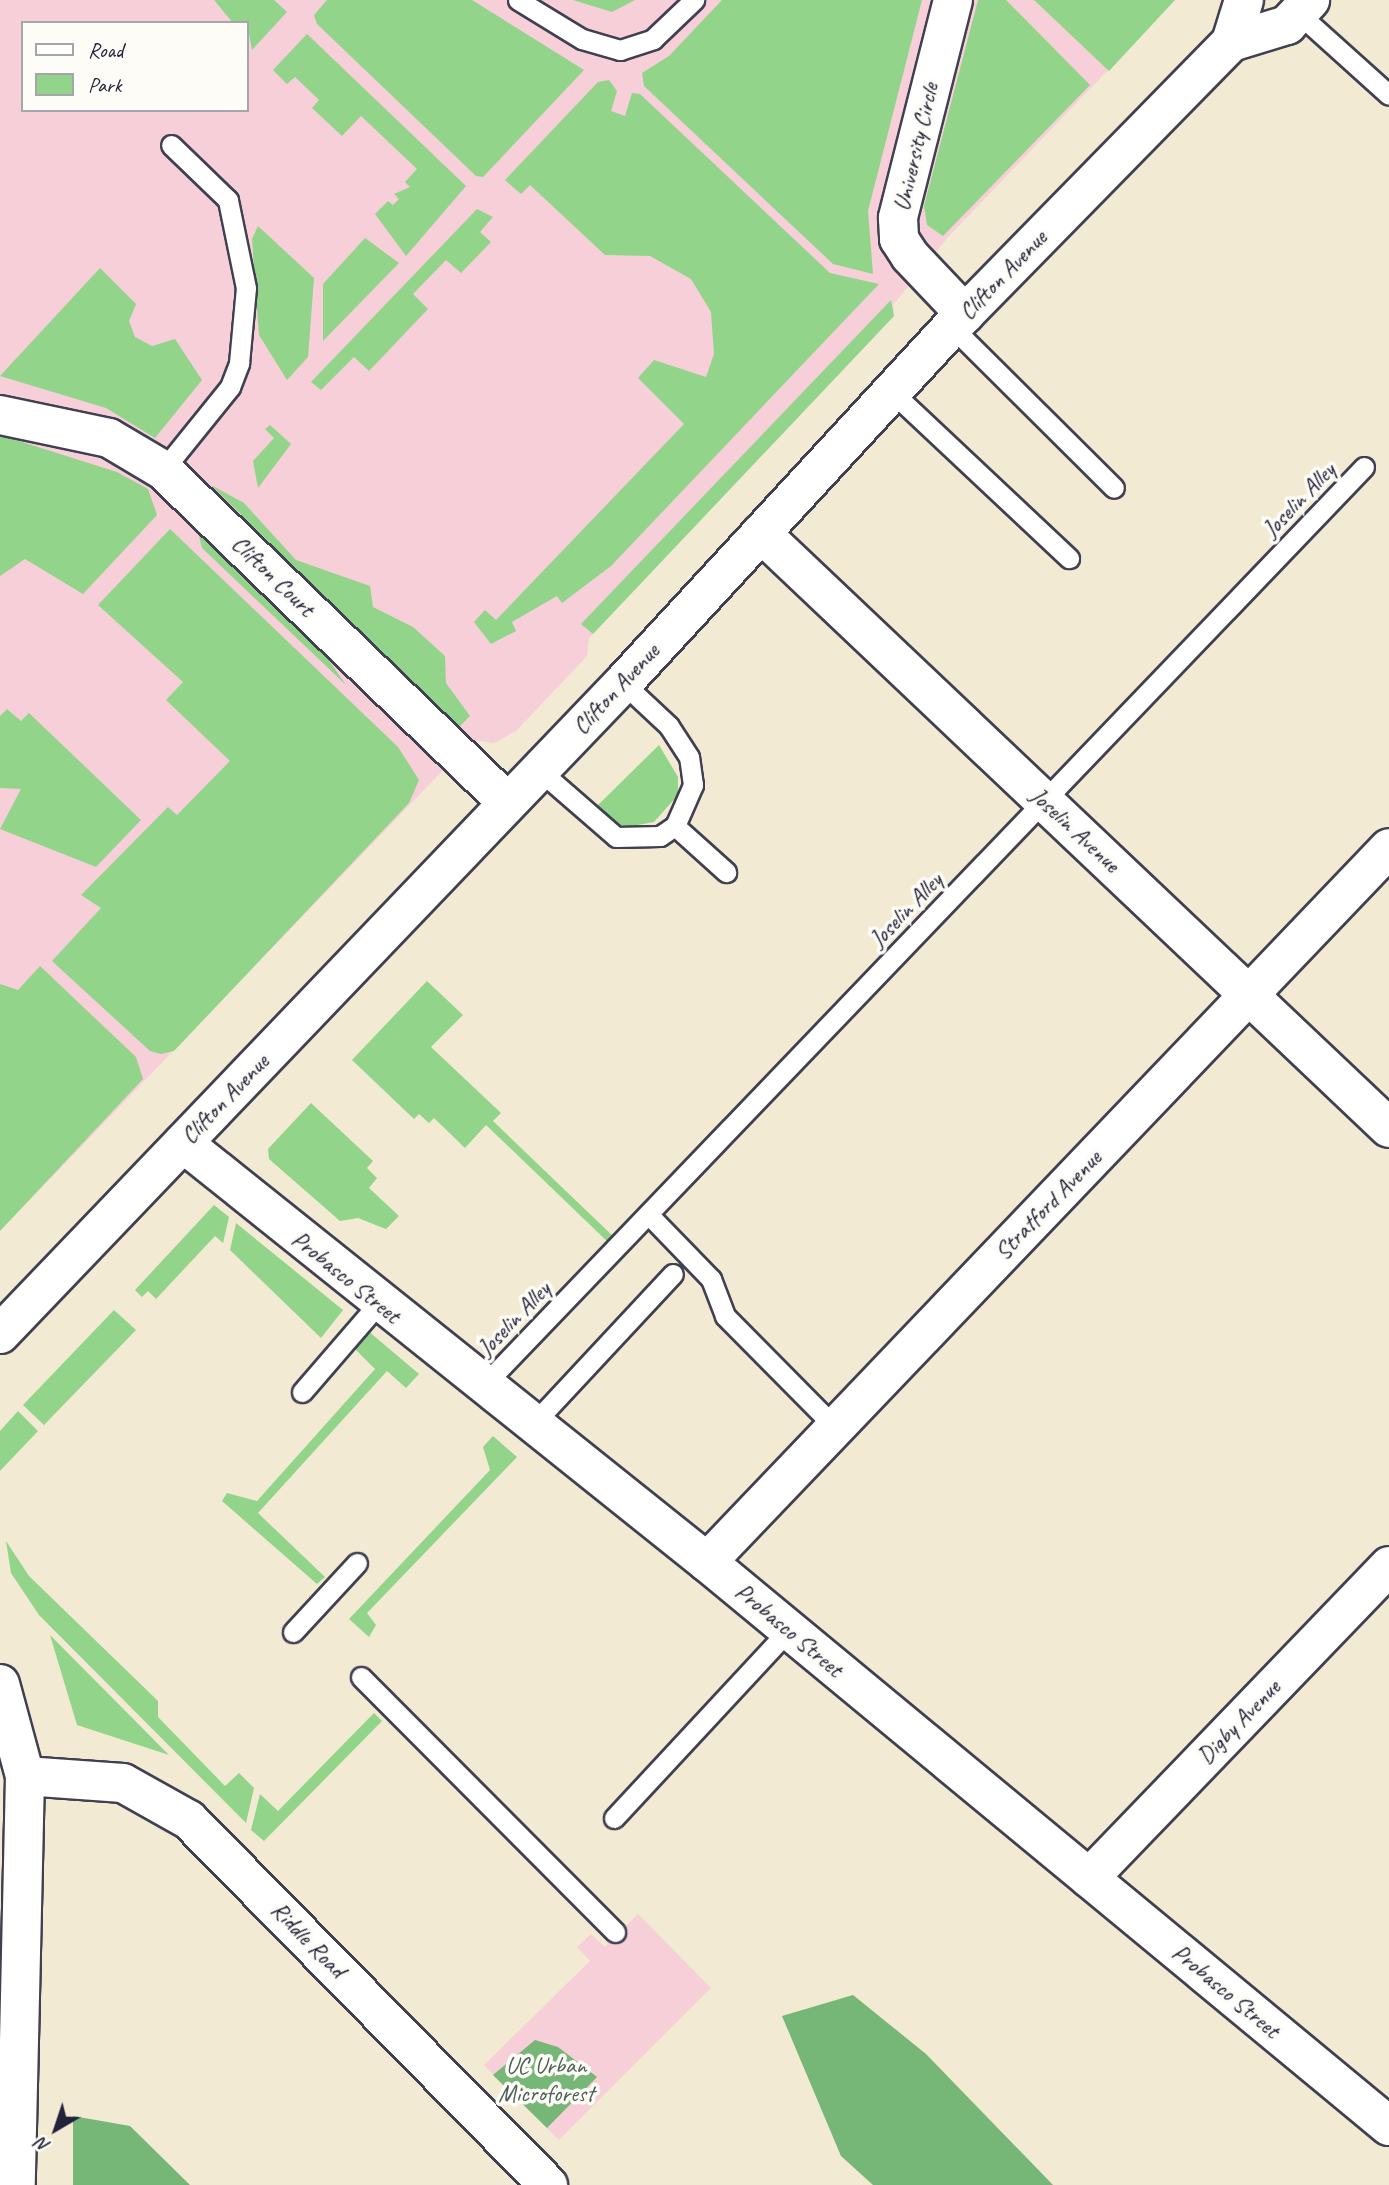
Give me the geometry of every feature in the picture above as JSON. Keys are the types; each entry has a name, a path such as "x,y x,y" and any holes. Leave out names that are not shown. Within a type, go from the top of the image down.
{"street":[{"name":"University Circle","path":"953,0 898,218 900,239 910,256 959,321"},
{"name":"Clifton Avenue","path":"2,1324 110,1219 183,1143 623,683 959,321 1231,42 1244,0"},
{"name":"Clifton Avenue","path":"1231,42 1287,25 1304,7"},
{"name":"Clifton Court","path":"0,415 109,438 163,470 508,803"},
{"name":"Joselin Avenue","path":"761,533 1389,1128"},
{"name":"Stratford Avenue","path":"707,1562 1389,848"},
{"name":"Probasco Street","path":"183,1143 379,1304 707,1562 1389,2126"},
{"name":"Digby Avenue","path":"1089,1878 1389,1566"},
{"path":"1,1684 25,1776 16,2185"},
{"name":"Riddle Road","path":"25,1776 123,1783 189,1820 548,2185"}],"lane":[{"path":"518,0 582,40 620,50 653,39 694,0"},
{"path":"1304,7 1389,95"},
{"path":"163,470 230,387 239,363 246,288 228,200 171,145"},
{"path":"959,321 1114,488"},
{"path":"892,392 1069,558"},
{"name":"Joselin Alley","path":"483,1386 1364,467"},
{"path":"539,770 616,836 660,836 675,826 693,785 689,757 669,726 623,683"},
{"path":"675,826 726,872"},
{"path":"648,1214 711,1279 725,1316 835,1427"},
{"path":"533,1424 673,1274"},
{"path":"302,1392 379,1304"},
{"path":"293,1632 357,1563"},
{"path":"614,1818 789,1630"},
{"path":"361,1677 615,1932"}],"shaded area":[{"path":"0,0 1175,0 949,236 893,305 894,316 589,638 587,656 516,731 494,743 472,740 0,1231"},
{"path":"638,1914 711,1988 559,2140 484,2065 590,1961 577,1947 591,1934 605,1947"}],"green space":[{"path":"214,0 274,0 287,12 252,50 248,21 231,21"},
{"path":"327,0 472,0 584,70 483,177 476,176 317,24 314,15"},
{"path":"573,0 635,0 612,12"},
{"path":"722,0 922,0 868,211 873,274 833,264 644,86 642,73 669,56"},
{"path":"978,0 1006,0 1090,85 943,236 927,225 924,206"},
{"path":"1034,0 1175,0 1109,71"},
{"path":"307,34 466,186 406,256 375,214 388,201 393,205 399,199 394,194 410,187 405,182 417,169 361,116 342,136 312,108 319,100 295,77 287,84 273,70"},
{"path":"609,80 617,91 611,111 625,116 632,93 640,94 830,273 879,284 611,566 562,603 557,596 512,622 516,631 491,644 474,622 485,610 496,620 684,424 638,378 654,360 706,377 714,354 711,312 691,279 650,256 605,255 530,185 521,194 505,180 598,82"},
{"path":"477,209 493,217 480,232 491,242 461,273 446,260 413,294 428,309 369,371 354,357 321,390 311,382"},
{"path":"258,226 314,278 308,357 287,380 259,335 252,239"},
{"path":"365,238 399,263 323,341 323,284"},
{"path":"100,268 136,304 129,321 135,337 152,346 175,339 202,380 155,438 106,408 0,376"},
{"path":"891,300 894,316 593,634 581,624"},
{"path":"270,425 291,444 258,488 253,461 274,438 265,429"},
{"path":"0,435 117,472 148,489 157,515 83,594 25,559 0,576"},
{"path":"211,485 244,503 296,560 370,586 373,607 413,627 445,656 446,683 470,716 458,728"},
{"path":"195,520 303,623 346,685 202,548"},
{"path":"170,529 398,747 419,780 409,803 174,1051 161,1054 150,1051 52,961 101,908 81,895 168,807 177,815 230,761 166,700 183,682 98,605"},
{"path":"7,709 21,721 29,713 141,820 96,867 0,829 21,789 0,788 0,716"},
{"path":"659,745 678,777 678,795 654,822 626,827 609,821 595,808"},
{"path":"40,966 136,1057 143,1079 0,1231 0,984 18,990"},
{"path":"427,981 463,1015 431,1047 501,1113 493,1121 616,1239 611,1245 486,1125 465,1148 434,1118 429,1123 419,1114 414,1119 352,1060"},
{"path":"311,1103 373,1161 367,1168 377,1178 369,1188 399,1216 386,1229 358,1218 340,1221 269,1159 268,1149"},
{"path":"214,1205 229,1217 223,1243 215,1236 156,1299 148,1291 142,1297 135,1290"},
{"path":"236,1223 343,1310 321,1338 230,1250"},
{"path":"114,1310 136,1330 44,1425 23,1405"},
{"path":"367,1330 419,1374 406,1388 387,1371 258,1513 325,1577 317,1584 222,1501 227,1493 257,1501 375,1369 353,1347"},
{"path":"18,1411 38,1431 0,1471 0,1431"},
{"path":"493,1436 517,1457 367,1613 376,1625 369,1637 349,1619 490,1470 483,1447"},
{"path":"6,1541 29,1576 158,1701 158,1717 225,1786 239,1773 254,1788 246,1823 39,1615 11,1573"},
{"path":"50,1635 169,1755 77,1725"},
{"path":"374,1713 382,1721 264,1841 251,1830 260,1794 278,1811"},
{"path":"853,1995 926,2054 1053,2185 873,2185 841,2156 782,2016"},
{"name":"UC Urban Microforest","path":"535,2040 558,2047 597,2077 547,2128 493,2075"},
{"path":"73,2116 130,2126 190,2185 73,2185"}]}
